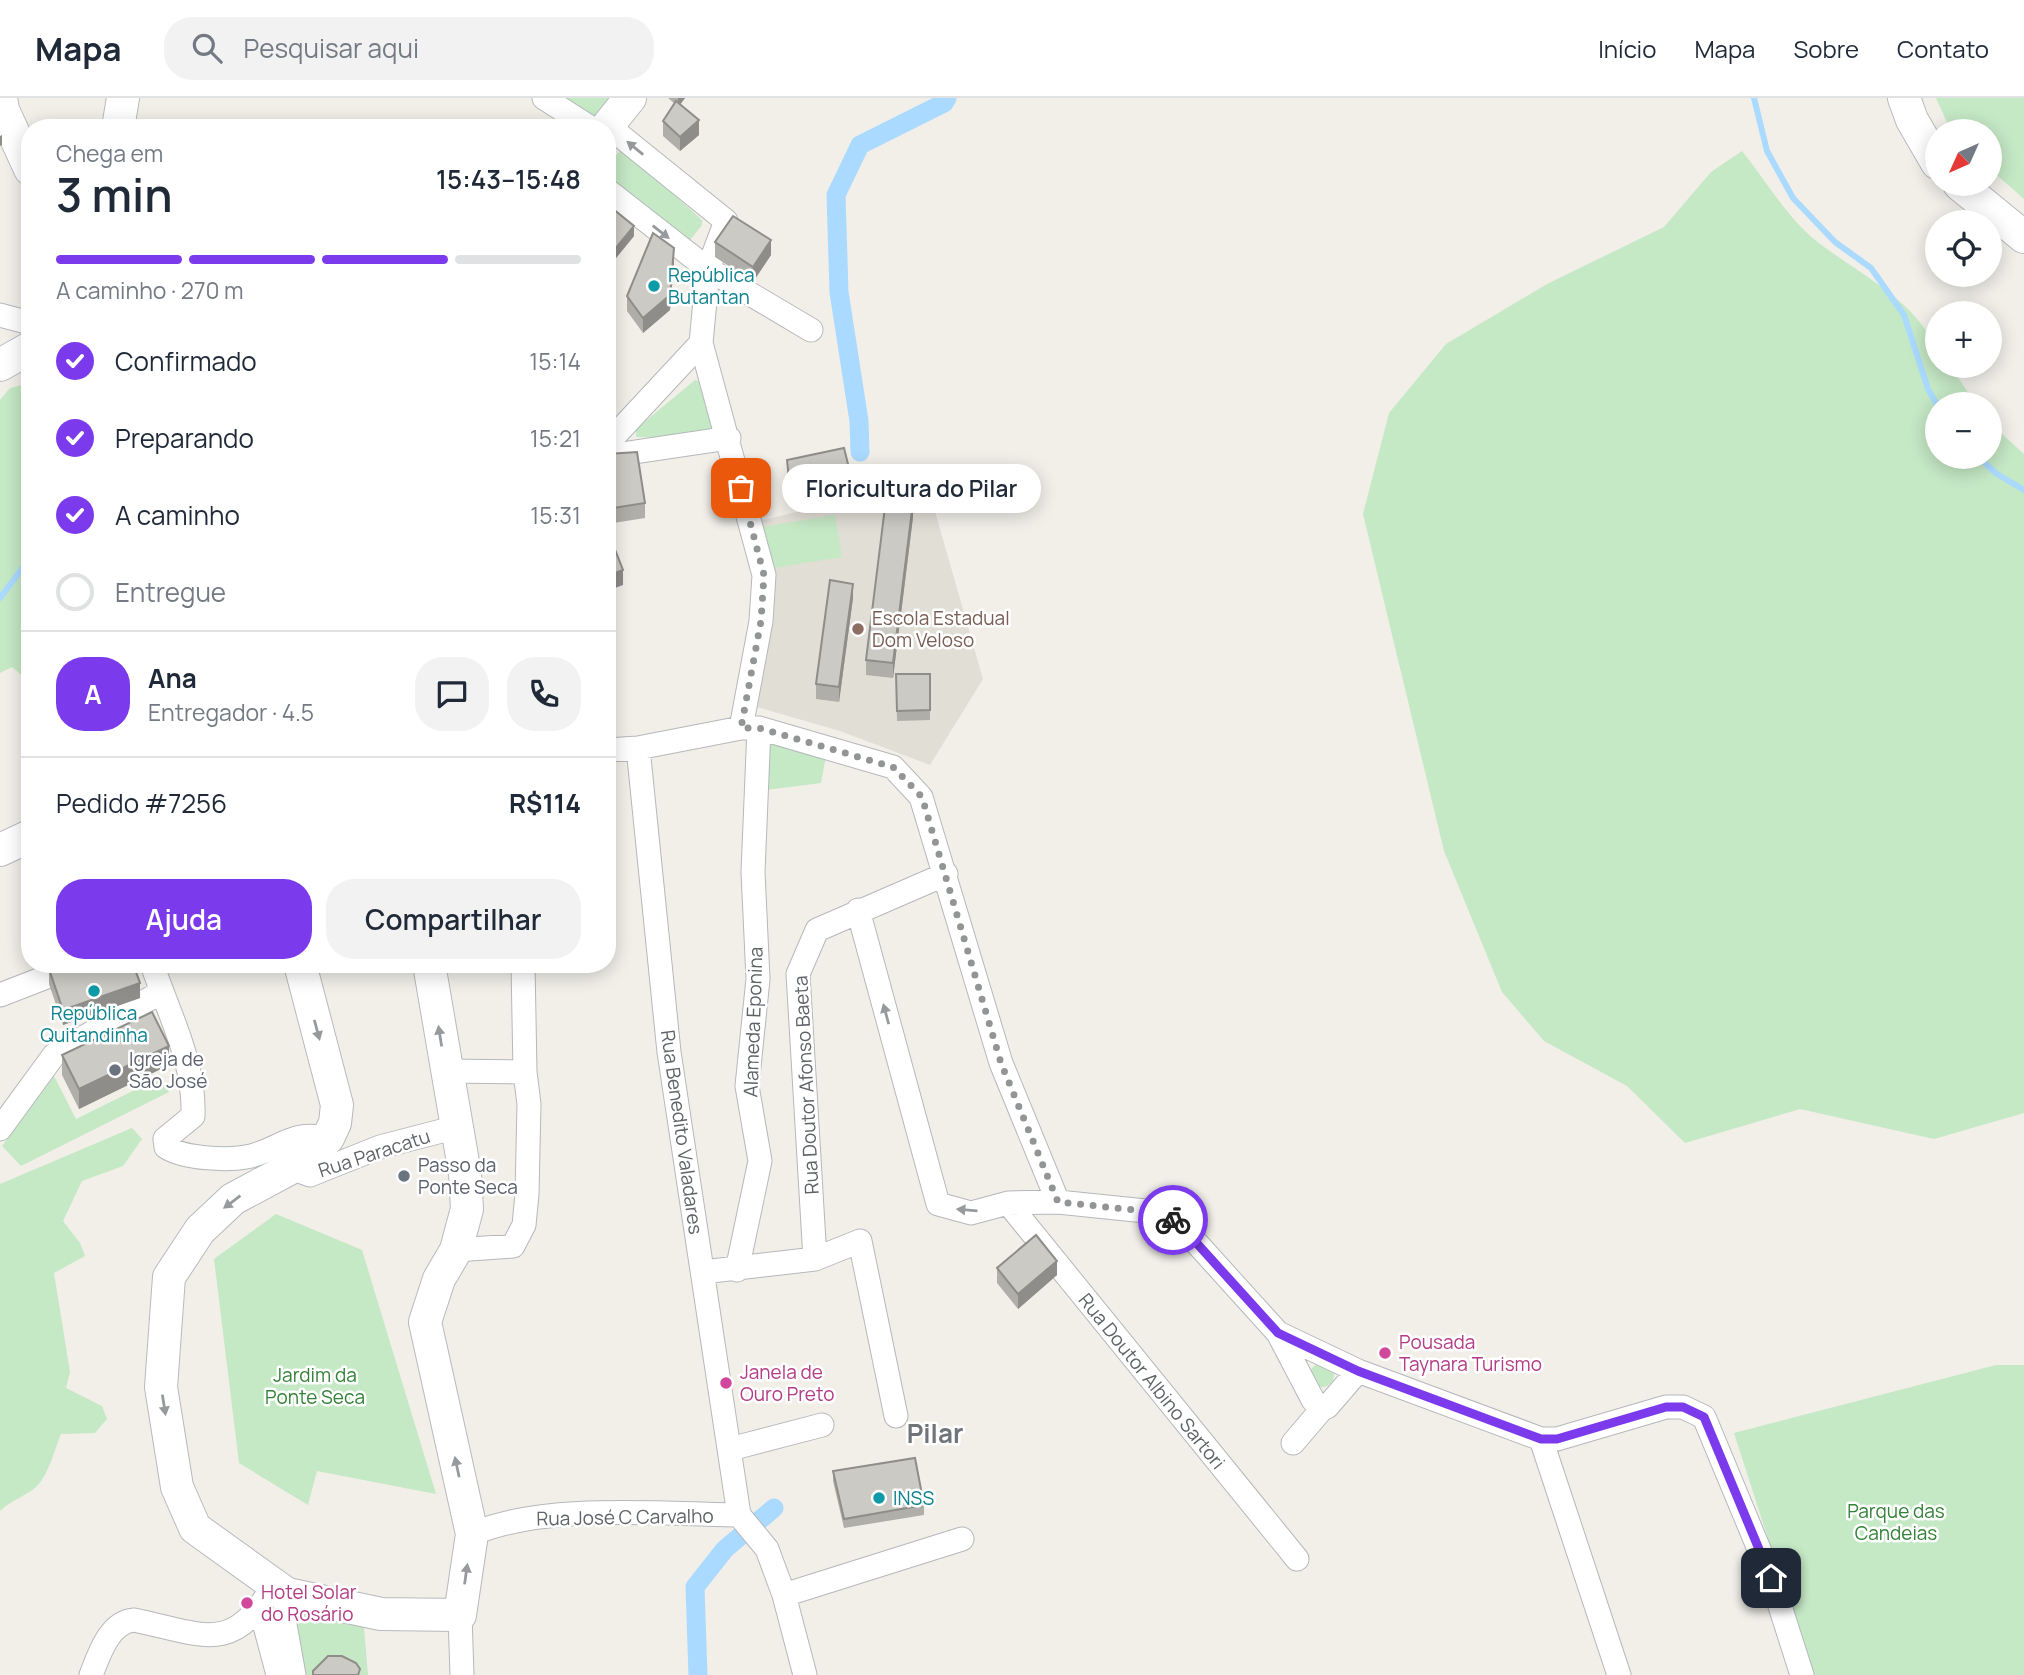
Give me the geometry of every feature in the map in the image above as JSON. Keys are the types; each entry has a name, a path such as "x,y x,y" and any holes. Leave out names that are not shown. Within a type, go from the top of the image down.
{"street":[{"path":"1,98 3,110 21,149"},
{"path":"120,119 123,98"},
{"path":"544,98 585,119"},
{"path":"609,119 630,98"},
{"path":"1904,98 1912,120 1925,142"},
{"path":"616,138 726,221 708,269 701,343 616,434"},
{"path":"1974,196 2024,237"},
{"path":"616,197 708,269 811,330"},
{"path":"0,315 21,321"},
{"name":"Alameda Eponina","path":"701,343 729,438 764,575 750,728 758,979 747,1086 760,1161 737,1270"},
{"path":"0,365 21,353"},
{"path":"616,455 729,438"},
{"path":"616,749 750,728 893,767 904,776 922,797 1001,1063 1058,1202"},
{"name":"Rua Benedito Valadares","path":"638,748 668,1052 741,1517"},
{"path":"0,850 21,840"},
{"name":"Rua Doutor Afonso Baeta","path":"815,1259 798,974 817,930 947,874"},
{"path":"858,911 938,1205 971,1213 1008,1203 1058,1202 1165,1213 1192,1238 1278,1333 1313,1400 1322,1409"},
{"path":"0,995 57,973"},
{"path":"155,973 174,1029 184,1043 194,1099 194,1116 165,1139 166,1147 176,1153 193,1157 249,1156 306,1134 328,1138"},
{"path":"295,1675 284,1619 274,1596 195,1528 177,1487 161,1387 169,1277 200,1230 233,1199 291,1168 328,1138 335,1123 337,1105 302,973"},
{"path":"430,973 445,1071 457,1127 467,1209 456,1250 439,1279 425,1322 472,1534 460,1615 462,1675"},
{"path":"456,1250 513,1246 524,1226 529,1104 525,1072 523,973"},
{"path":"0,1129 54,1055 161,992"},
{"path":"445,1071 525,1072"},
{"name":"Rua Paracatu","path":"291,1168 310,1175 380,1147 457,1127"},
{"name":"Rua Doutor Albino Sartori","path":"1008,1203 1297,1559"},
{"path":"703,1272 815,1259 860,1241 896,1416"},
{"path":"1278,1333 1358,1371 1541,1439 1557,1439 1666,1407 1683,1407 1704,1417 1771,1578 1802,1675"},
{"path":"1293,1443 1358,1371"},
{"path":"730,1449 822,1425"},
{"path":"1541,1439 1619,1675"},
{"name":"Rua José C Carvalho","path":"472,1534 496,1524 617,1513 741,1517"},
{"path":"741,1517 767,1549 784,1595 805,1675"},
{"path":"784,1595 962,1539"},
{"path":"274,1596 382,1614 460,1615"},
{"path":"91,1675 110,1636 125,1622 218,1635 238,1629 274,1596"},
{"path":"274,1596 278,1675"}],"shaded area":[{"name":"Escola Estadual Dom Veloso","path":"926,480 983,679 930,765 840,731 750,705 742,696 739,676 757,581 744,525"}],"green space":[{"path":"567,98 624,98 596,119 579,119"},
{"path":"1936,98 2024,98 2024,199 2002,180 2002,119 1946,119"},
{"path":"625,150 702,220 702,225 690,240 683,240 616,182 616,155"},
{"path":"1742,151 1806,232 1886,290 1922,325 1925,330 1925,378 1958,378 1968,392 1925,392 1925,469 2002,469 2002,434 2024,454 2024,1113 1934,1139 1800,1109 1685,1143 1627,1086 1544,1041 1502,992 1444,851 1363,514 1389,413 1446,344 1549,283 1664,227 1711,172"},
{"path":"695,380 704,383 716,439 636,437 636,429"},
{"path":"21,385 21,675 12,667 0,673 0,400 10,388"},
{"path":"835,515 842,557 756,571 749,529"},
{"path":"762,733 826,756 821,783 759,791"},
{"path":"54,1076 76,1119 161,1077 169,1092 21,1166 2,1146"},
{"path":"132,1128 142,1139 123,1166 82,1181 63,1221 80,1243 85,1256 54,1273 70,1372 66,1388 102,1406 107,1419 95,1433 61,1434 48,1468 34,1489 0,1511 0,1184"},
{"name":"Jardim da Ponte Seca","path":"276,1214 362,1250 436,1494 317,1471 308,1505 239,1463 214,1259"},
{"path":"1322,1363 1331,1366 1334,1375 1331,1384 1322,1387 1313,1384 1310,1375 1313,1366"},
{"name":"Parque das Candeias","path":"1996,1365 2024,1365 2024,1675 1812,1675 1734,1433"},
{"path":"290,1602 363,1617 368,1675 300,1675"}],"building":[{"path":"676,101 699,120 680,137 663,121"},
{"path":"616,211 634,226 616,248"},
{"path":"733,216 771,240 753,267 715,242"},
{"name":"República Butantan","path":"653,233 674,248 670,295 643,318 627,296"},
{"path":"844,448 851,476 790,489 787,460"},
{"path":"637,452 645,503 616,508 616,453"},
{"path":"886,499 913,502 893,663 866,660"},
{"path":"616,552 623,570 616,573"},
{"path":"830,580 853,584 839,687 816,684"},
{"path":"896,674 930,674 930,710 897,711"},
{"path":"50,973 136,973 140,983 63,1010"},
{"path":"152,1012 169,1046 79,1089 62,1055"},
{"path":"1036,1235 1057,1261 1018,1294 997,1268"},
{"name":"INSS","path":"915,1458 924,1505 844,1519 833,1471"},
{"path":"328,1656 342,1656 356,1663 360,1669 358,1675 313,1675 313,1671"}],"waterway":[{"path":"860,452 859,421 839,292 836,195 860,145 944,103 947,98"},
{"path":"1754,98 1767,151 1793,198 1835,242 1871,268 1904,315 1930,392"},
{"path":"1991,469 2024,490"},
{"path":"0,598 21,570"},
{"path":"698,1675 695,1587 725,1549 774,1508"}],"way so far":[{"path":"741,488 764,575 761,621 741,728 759,728 893,767 904,776 922,797 1001,1063 1058,1202 1165,1213 1173,1220"}],"place":[{"name":"República Butantan","path":"654,286"},
{"name":"Floricultura do Pilar","path":"741,488"},
{"name":"Escola Estadual Dom Veloso","path":"858,629"},
{"name":"República Quitandinha","path":"94,991"},
{"name":"Igreja de São José","path":"115,1070"},
{"name":"Passo da Ponte Seca","path":"404,1176"},
{"name":"Pousada Taynara Turismo","path":"1385,1353"},
{"name":"Janela de Ouro Preto","path":"726,1383"},
{"name":"INSS","path":"879,1498"},
{"name":"Hotel Solar do Rosário","path":"247,1603"}],"district":[{"name":"Pilar","path":"935,1434"}],"route":[{"path":"1173,1220 1278,1333 1358,1371 1436,1401 1541,1439 1557,1439 1666,1407 1683,1407 1704,1417 1771,1578"}]}
